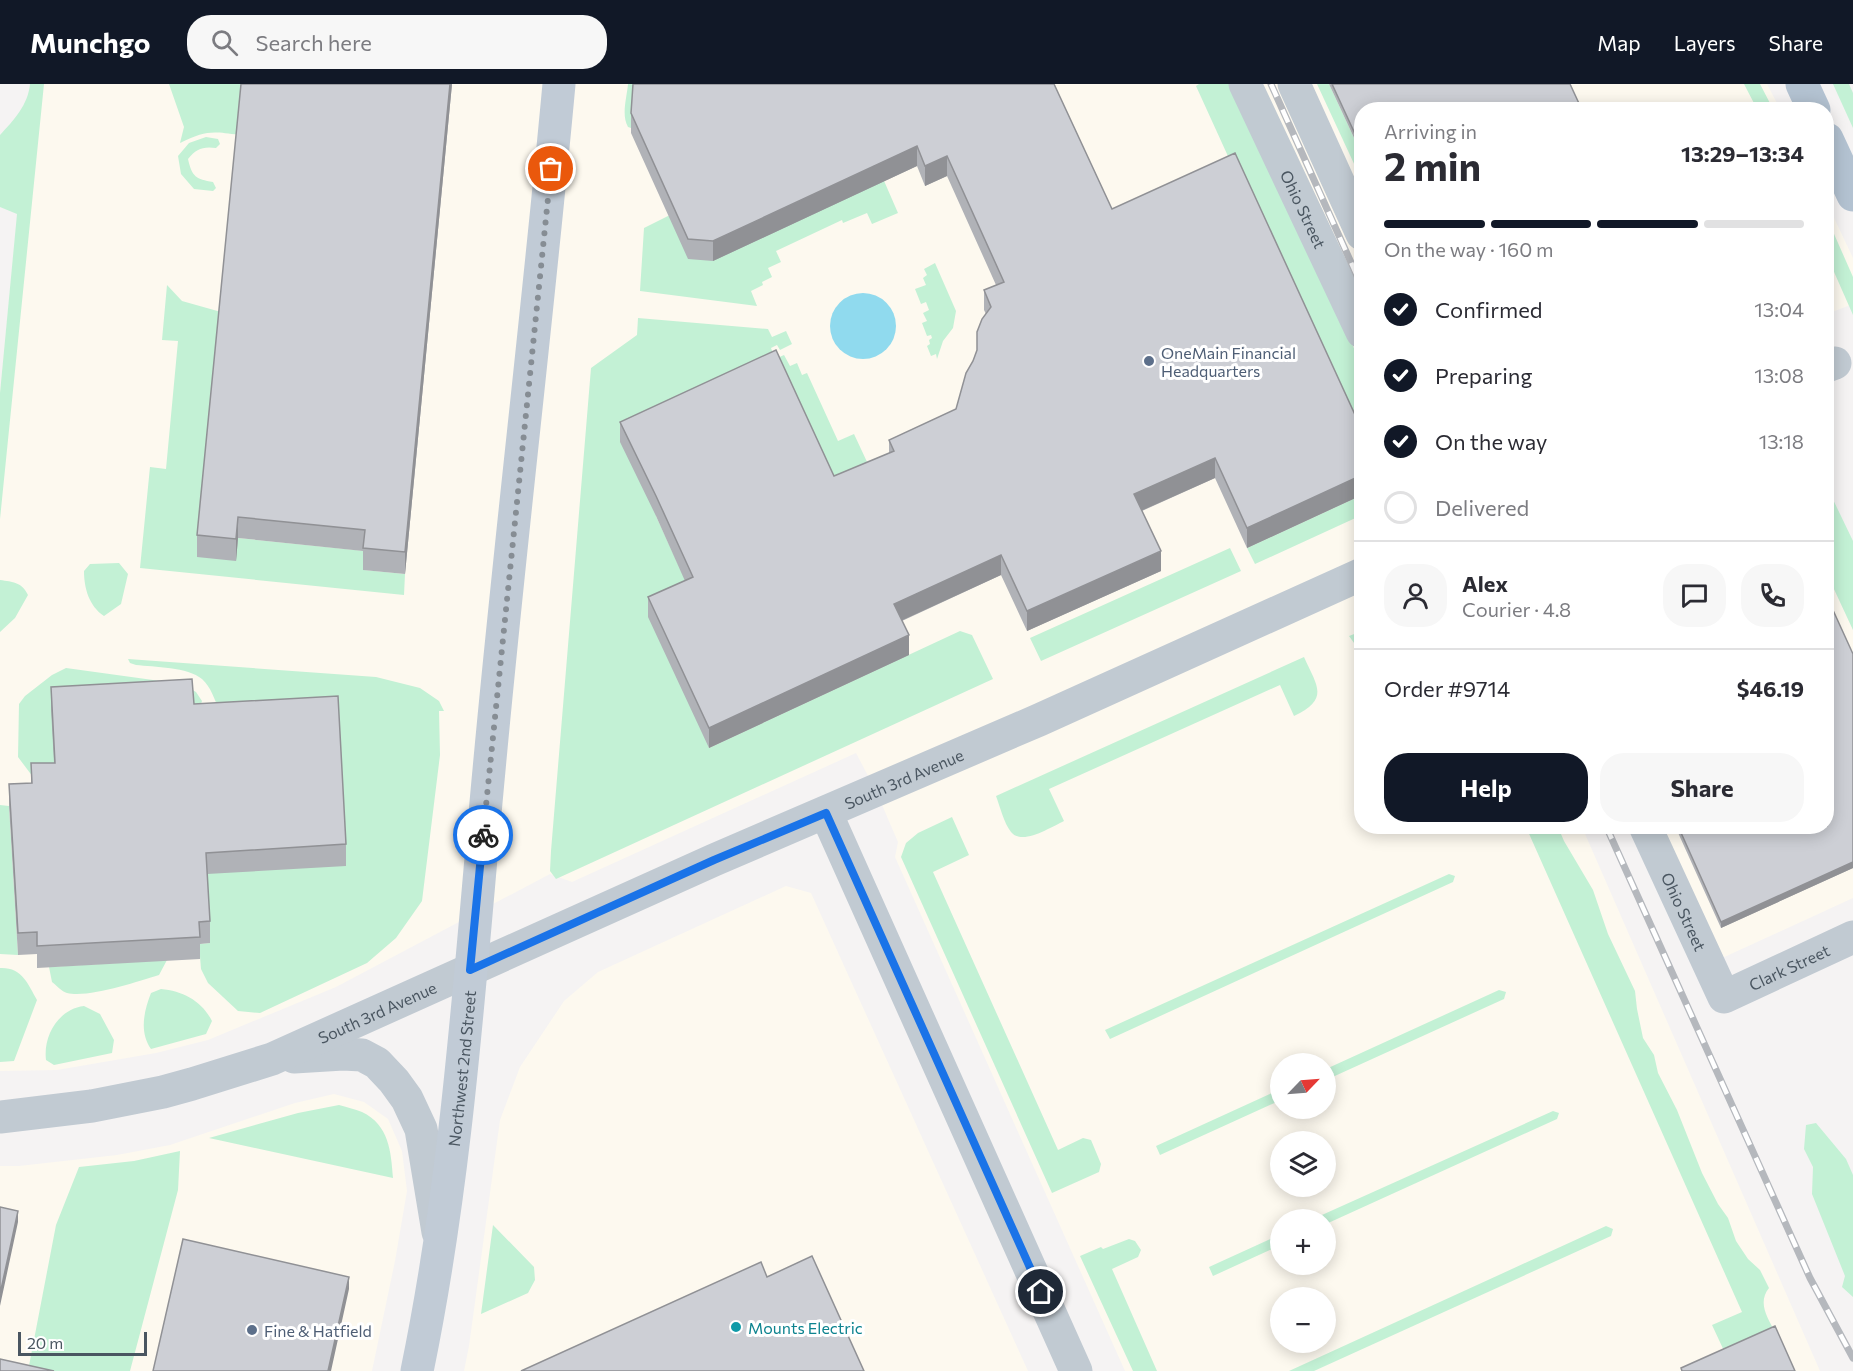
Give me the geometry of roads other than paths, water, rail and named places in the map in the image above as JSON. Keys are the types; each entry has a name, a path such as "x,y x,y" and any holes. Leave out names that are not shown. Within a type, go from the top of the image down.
{"main road":[{"name":"Northwest 2nd Street","path":"417,1371 441,1247 460,1083 489,767 559,84"},
{"path":"1802,84 1810,102"},
{"path":"1834,154 1853,195"}],"street":[{"name":"Ohio Street","path":"1245,84 1354,315"},
{"path":"1294,84 1354,216"},
{"name":"South 3rd Avenue","path":"0,1117 92,1106 163,1092 272,1059 714,860 1039,720 1354,578"},
{"path":"826,813 1076,1371"},
{"name":"Ohio Street","path":"1649,834 1724,997"},
{"name":"Clark Street","path":"1724,997 1853,937"},
{"path":"272,1059 343,1054 362,1055 377,1063 394,1081 407,1100 421,1129 441,1247"}],"water":[{"path":"863,293 876,296 886,303 893,313 896,326 893,339 886,349 876,356 863,359 850,356 840,349 833,339 830,326 833,313 840,303 850,296"}],"railway":[{"path":"1271,84 1354,269"},
{"path":"1610,834 1810,1278 1853,1358"}],"place":[{"name":"OneMain Financial Headquarters","path":"1149,361"},
{"name":"Mounts Electric","path":"736,1327"},
{"name":"Fine & Hatfield","path":"252,1330"}]}
